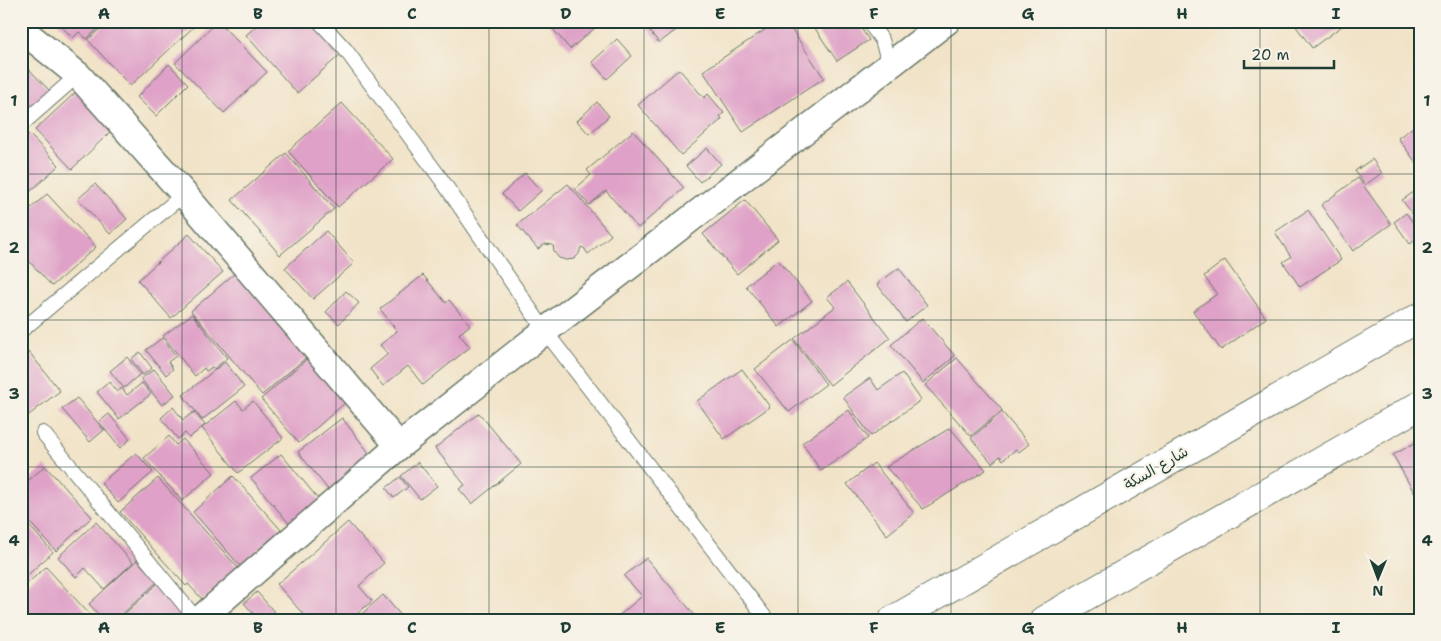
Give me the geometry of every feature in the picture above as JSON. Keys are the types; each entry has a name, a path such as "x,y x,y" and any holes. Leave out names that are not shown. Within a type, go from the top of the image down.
{"main road":[{"name":"شارع السكة","path":"893,620 1420,317"},
{"path":"1044,620 1420,405"}],"street":[{"path":"198,620 399,446 947,21"},
{"path":"21,28 78,75 184,194 399,446"}],"lane":[{"path":"319,21 345,49 441,180 545,331 767,620"},
{"path":"868,21 882,40 890,66"},
{"path":"21,125 78,75"},
{"path":"21,331 184,194"},
{"path":"43,433 198,620"}],"building":[{"path":"56,21 105,21 87,39 79,32 73,38"},
{"path":"108,21 200,21 130,86 88,40"},
{"path":"218,21 267,72 224,113 175,63"},
{"path":"262,21 312,21 341,54 297,93 246,35"},
{"path":"546,21 603,21 570,49"},
{"path":"642,21 688,21 659,43"},
{"path":"778,21 786,21 824,78 743,132 703,71"},
{"path":"810,21 856,21 869,40 837,61"},
{"path":"1292,21 1349,21 1312,48"},
{"path":"617,39 632,56 607,79 592,62"},
{"path":"21,61 50,91 21,118"},
{"path":"169,64 188,84 156,116 137,97"},
{"path":"679,69 704,98 708,94 724,113 720,116 722,119 681,155 638,105"},
{"path":"77,91 113,129 72,169 35,130"},
{"path":"597,102 609,116 589,134 577,121"},
{"path":"342,103 393,159 338,207 288,151"},
{"path":"1420,122 1420,168 1398,138"},
{"path":"633,131 684,188 638,228 606,191 589,205 575,189 591,175 587,170"},
{"path":"29,134 59,165 21,200 21,141"},
{"path":"707,148 721,164 700,182 686,166"},
{"path":"286,153 334,209 280,255 232,200"},
{"path":"1372,159 1382,173 1365,185 1355,171"},
{"path":"525,173 541,191 518,211 502,194"},
{"path":"1358,178 1391,224 1353,251 1321,205"},
{"path":"95,184 127,219 110,234 78,199"},
{"path":"568,184 611,235 588,254 581,247 579,254 574,259 566,260 559,258 554,252 553,245 545,244 538,249 517,225"},
{"path":"1420,188 1420,224 1402,200"},
{"path":"47,194 96,247 52,286 26,258 21,262 21,215"},
{"path":"745,200 778,240 737,274 703,234"},
{"path":"1308,210 1341,260 1300,287 1283,262 1291,257 1275,232"},
{"path":"1406,213 1420,232 1420,237 1410,244 1394,222"},
{"path":"326,231 354,263 313,299 285,268"},
{"path":"189,234 223,272 171,318 138,280"},
{"path":"778,260 812,301 779,327 746,286"},
{"path":"1225,260 1266,318 1221,350 1193,311 1217,294 1204,276"},
{"path":"899,268 927,305 906,322 877,284"},
{"path":"235,273 307,357 262,395 191,311"},
{"path":"423,275 446,303 449,300 470,325 459,334 470,347 423,385 408,366 383,386 370,369 388,354 380,345 397,331 380,309"},
{"path":"847,282 890,338 830,385 794,339 835,307 827,297"},
{"path":"346,291 359,303 339,324 326,312"},
{"path":"192,314 227,358 214,369 212,367 206,371 204,368 195,376 163,336"},
{"path":"922,318 955,356 923,383 891,345"},
{"path":"162,338 176,356 168,362 173,369 166,375 146,350"},
{"path":"793,340 826,384 789,412 755,369"},
{"path":"29,352 60,391 21,421 21,358"},
{"path":"140,352 152,368 143,375 131,359"},
{"path":"127,357 140,374 124,388 110,371"},
{"path":"309,357 347,401 299,443 261,399"},
{"path":"957,358 1002,410 971,436 925,385"},
{"path":"225,362 244,387 202,420 183,395"},
{"path":"154,369 175,395 162,405 141,379"},
{"path":"742,369 770,407 724,439 697,401"},
{"path":"902,373 921,400 871,436 843,397 870,378 878,390"},
{"path":"109,382 117,392 122,388 127,395 142,383 151,394 119,419 97,392"},
{"path":"77,398 104,430 90,442 62,409"},
{"path":"236,401 243,409 253,401 283,438 238,473 202,428"},
{"path":"173,407 183,420 194,412 205,425 189,438 185,433 178,439 161,418"},
{"path":"849,410 868,438 821,471 802,443"},
{"path":"1002,412 1029,444 1019,452 1016,449 1003,460 1000,456 992,463 971,438"},
{"path":"479,413 521,464 472,504 459,489 465,485 435,448"},
{"path":"109,414 130,439 120,448 99,422"},
{"path":"342,418 373,458 330,492 298,452"},
{"path":"950,428 986,470 923,509 886,467"},
{"path":"169,436 176,445 183,439 214,473 182,501 144,458"},
{"path":"1420,440 1420,503 1393,455"},
{"path":"136,453 153,472 118,503 101,483"},
{"path":"281,454 320,501 291,526 251,478"},
{"path":"418,462 437,486 420,499 401,476"},
{"path":"874,463 914,513 887,535 847,484"},
{"path":"45,466 92,517 56,551 21,513 21,487"},
{"path":"233,476 281,530 240,566 193,512"},
{"path":"400,477 408,487 394,498 386,488"},
{"path":"158,478 239,569 203,600 188,584 186,586 120,512"},
{"path":"21,517 53,552 21,581"},
{"path":"96,522 133,563 104,589 85,568 76,577 58,557"},
{"path":"348,522 384,563 359,586 372,601 350,620 308,620 277,584"},
{"path":"646,558 699,620 614,620 642,596 624,576"},
{"path":"137,560 157,582 116,620 104,620 89,604"},
{"path":"46,567 92,617 89,620 21,620 21,589"},
{"path":"158,583 188,615 183,620 118,620"},
{"path":"257,592 276,614 269,620 259,620 244,603"},
{"path":"383,595 405,620 355,620"}]}
